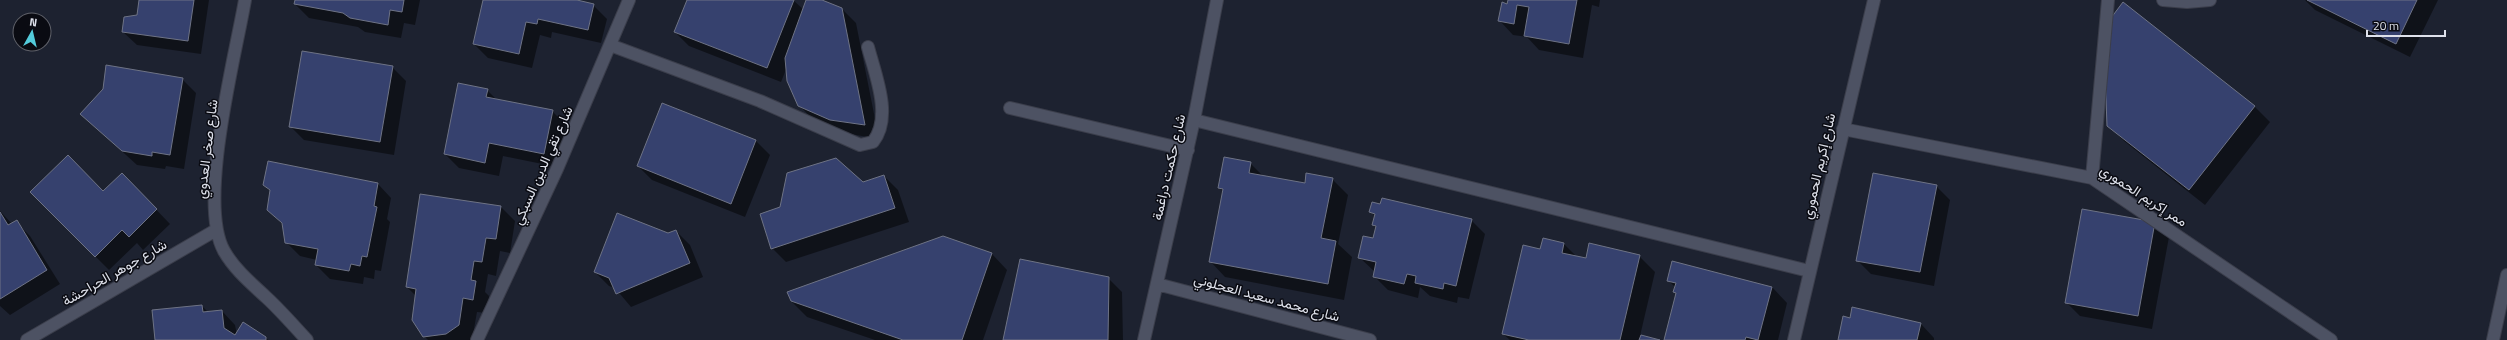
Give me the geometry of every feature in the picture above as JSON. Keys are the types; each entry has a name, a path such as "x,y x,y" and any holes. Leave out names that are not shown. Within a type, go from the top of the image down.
{"street":[{"name":"شارع صخر العدوي","path":"245,0 218,151 213,204 216,230 224,251 238,272 307,340"},
{"name":"شارع تقي الدين السبكي","path":"477,340 557,169 629,0"},
{"name":"شارع حكمت دراغمة","path":"1144,340 1188,150 1217,0"},
{"name":"شارع إكريم الحموري","path":"1794,340 1809,271 1874,0"},
{"path":"2092,178 2108,0"},
{"path":"2163,0 2188,2 2210,0"},
{"path":"610,45 760,101 860,145 873,142 880,134 882,100 868,47"},
{"path":"1010,108 1188,150"},
{"path":"1194,120 1809,271"},
{"name":"ممر إكريم الحموري","path":"1843,128 2092,178 2331,340"},
{"name":"شارع جوهر الحراحشة","path":"27,340 216,230"},
{"path":"2493,340 2507,275"},
{"name":"شارع محمد سعيد العجلوني","path":"1157,284 1370,340"}],"building":[{"path":"139,0 194,0 188,41 122,32 124,17 137,15"},
{"path":"295,0 404,0 402,12 390,10 388,25 350,18 343,13 294,4"},
{"path":"483,0 577,0 594,4 588,30 538,19 537,24 526,22 519,54 473,44"},
{"path":"687,0 794,0 767,68 674,32"},
{"path":"806,0 822,0 842,8 865,125 830,120 798,106 787,81 785,58"},
{"path":"1508,0 1577,0 1569,44 1524,36 1529,7 1517,5 1514,24 1498,21 1502,2 1507,4"},
{"path":"2307,0 2417,0 2396,44"},
{"path":"2123,2 2255,106 2189,190 2107,126 2105,72 2108,22"},
{"path":"302,51 393,66 380,142 289,127"},
{"path":"106,65 183,78 170,155 152,152 152,156 122,151 80,114 103,89"},
{"path":"458,83 488,89 486,97 553,110 544,154 489,143 485,163 444,154"},
{"path":"662,103 756,140 731,204 637,166"},
{"path":"68,155 103,191 122,173 157,209 129,237 122,230 95,257 30,192"},
{"path":"1224,157 1251,162 1249,173 1305,183 1306,173 1333,178 1321,238 1336,241 1328,284 1209,262 1223,189 1218,188"},
{"path":"836,158 863,182 884,175 895,208 771,249 760,214 780,207 787,173"},
{"path":"268,161 378,183 374,206 377,207 367,257 362,256 360,266 351,264 349,271 315,265 318,249 285,243 282,223 267,210 270,190 263,185"},
{"path":"1873,173 1937,185 1920,272 1856,261"},
{"path":"420,194 501,206 496,239 486,238 482,262 474,261 471,280 476,281 473,300 463,298 459,325 446,334 423,337 412,320 416,289 406,287"},
{"path":"1382,198 1472,219 1456,286 1444,283 1443,289 1415,283 1416,276 1407,274 1404,284 1373,277 1376,262 1358,258 1363,236 1373,238 1376,226 1372,225 1375,214 1369,212 1372,202 1380,204"},
{"path":"2082,209 2155,222 2138,316 2065,303"},
{"path":"0,212 8,225 17,220 47,270 0,299"},
{"path":"617,213 668,233 676,230 690,263 616,294 609,278 594,272"},
{"path":"943,236 992,253 962,340 903,340 791,301 787,292"},
{"path":"1543,238 1564,243 1562,253 1586,258 1589,243 1640,255 1620,340 1529,340 1502,334 1523,245 1540,249"},
{"path":"1020,259 1109,277 1108,340 1003,340"},
{"path":"1672,261 1772,287 1758,340 1746,337 1745,340 1664,340 1676,293 1673,292 1676,283 1667,281"},
{"path":"202,305 203,312 222,310 224,328 235,335 243,322 266,337 266,340 155,340 152,310"},
{"path":"1852,307 1921,323 1917,340 1838,340 1843,316 1850,318"},
{"path":"1641,335 1660,340 1639,340"}]}
